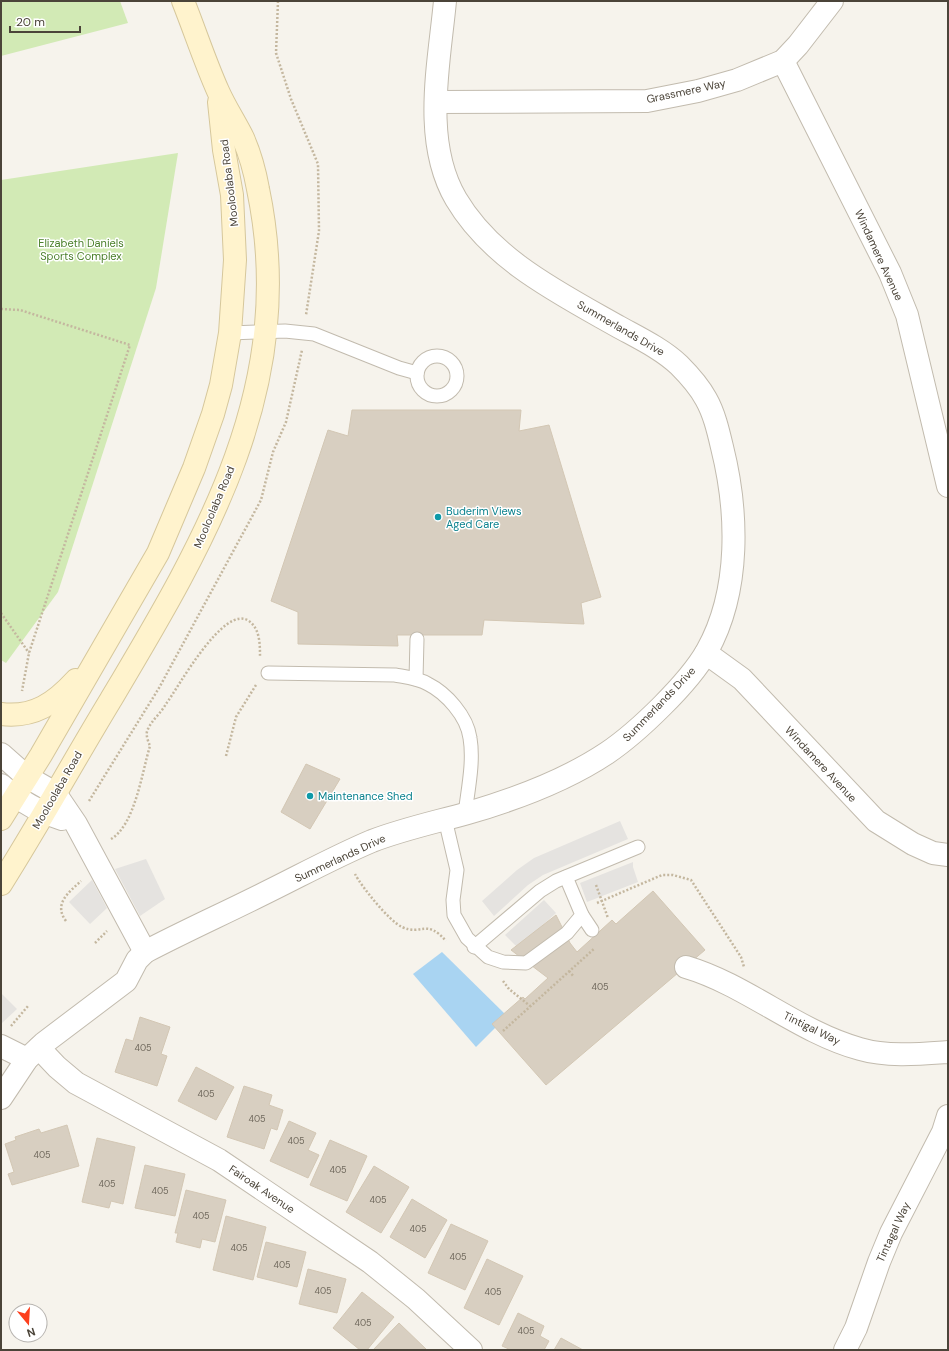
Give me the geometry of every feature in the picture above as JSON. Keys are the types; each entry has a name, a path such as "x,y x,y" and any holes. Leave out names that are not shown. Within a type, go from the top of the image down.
{"main road":[{"name":"Mooloolaba Road","path":"1,884 155,626 193,556 211,520 246,427 262,363 266,332 267,254 258,190 244,140 218,91 183,1"},
{"name":"Mooloolaba Road","path":"1,819 8,791 27,777 158,553 194,468 213,414 221,385 230,333 233,292 234,227 232,195 224,150 218,91"},
{"path":"1,714 21,715 44,707 63,694 104,645"}],"street":[{"name":"Summerlands Drive","path":"1,1098 16,1053 126,981 137,960 145,952 372,841 455,816 552,783 602,756 624,741 682,684 706,653 716,632 727,596 733,539 730,491 725,459 716,423 706,398 688,374 666,354 550,286 514,263 492,244 463,210 449,184 439,145 436,102 445,1"},
{"name":"Grassmere Way","path":"436,102 647,101 698,91 737,80 783,60 798,45 832,1"},
{"name":"Windamere Avenue","path":"783,60 890,273 907,315 948,486"},
{"name":"Windamere Avenue","path":"706,653 742,679 876,821 913,844 933,853 948,855"},
{"path":"1,754 27,777 55,793 76,824 145,952"},
{"path":"8,791 44,813 76,824"},
{"name":"Tintigal Way","path":"686,967 736,988 821,1034 860,1049 903,1054 948,1052"},
{"name":"Fairoak Avenue","path":"16,1053 57,1067 76,1083 219,1160 370,1262 400,1285 471,1350"},
{"name":"Tintagal Way","path":"845,1350 856,1328 879,1262 943,1132 948,1116"}],"lane":[{"path":"230,333 291,332 314,334 399,368 417,373"},
{"path":"416,679 417,639"},
{"path":"264,676 395,675 416,679 429,684 447,697 462,718 470,736 472,755 455,816 457,870 453,900 454,916 458,925 474,947 488,957 503,962 526,963 567,933 582,915"},
{"path":"474,947 540,891 566,877 638,847"},
{"path":"566,877 582,915 592,930"}],"path":[{"path":"278,1 276,53 291,99 318,164 319,231 306,315"},
{"path":"1,309 20,310 130,345 29,653 21,696"},
{"path":"88,804 159,688 261,500 272,452 286,422 302,348"},
{"path":"1,613 29,653"},
{"path":"110,839 118,834 127,822 132,809 150,746 147,738 147,730 166,705 196,657 228,623 237,618 244,618 251,622 257,631 260,642 260,658"},
{"path":"226,756 236,717 264,676"},
{"path":"345,854 362,886 394,921 401,927 408,929 423,928 437,931 450,946"},
{"path":"593,904 662,875 673,875 691,880 744,963 744,973 736,988"},
{"path":"66,921 61,912 62,900 84,878"},
{"path":"602,901 608,919"},
{"path":"503,1031 596,946"},
{"path":"569,971 574,977"},
{"path":"500,979 509,989 530,1006"}],"green space":[{"path":"1,1 120,1 128,23 1,56"},
{"name":"Elizabeth Daniels Sports Complex","path":"178,153 156,288 58,592 6,663 1,660 1,180"}],"shaded area":[{"path":"620,821 628,839 543,875 528,885 494,916 482,901 517,870 534,858"},
{"path":"146,859 165,899 140,916 115,869"},
{"path":"633,862 633,867 638,882 587,902 580,883"},
{"path":"92,880 107,908 90,924 69,902"},
{"path":"544,900 556,913 518,948 505,935"},
{"path":"1,993 17,1009 1,1024"}],"water":[{"path":"442,952 507,1016 476,1047 413,974"}],"building":[{"name":"Buderim Views Aged Care","path":"352,410 521,410 519,431 549,425 601,597 581,603 584,624 484,620 482,635 397,635 398,646 298,644 298,612 271,601 328,430 348,436"},
{"name":"Maintenance Shed","path":"306,764 340,779 310,829 281,812"},
{"path":"653,891 705,950 546,1085 492,1024 523,997 525,999 548,978 511,950 556,915 570,943 577,952 612,920 616,924"},
{"path":"140,1017 170,1027 161,1054 167,1056 157,1086 115,1072 126,1039 133,1041"},
{"path":"196,1067 234,1087 216,1120 178,1101"},
{"path":"244,1086 272,1095 269,1105 283,1110 277,1130 271,1128 264,1149 227,1137"},
{"path":"289,1121 316,1133 308,1150 319,1155 308,1178 270,1161"},
{"path":"67,1125 79,1166 12,1185 8,1174 14,1172 5,1144 16,1140 15,1137 39,1129 41,1133"},
{"path":"97,1138 135,1147 123,1204 111,1201 109,1208 82,1202"},
{"path":"330,1140 367,1156 347,1201 310,1185"},
{"path":"145,1165 185,1174 175,1216 135,1208"},
{"path":"374,1166 409,1187 381,1233 346,1212"},
{"path":"186,1190 226,1200 215,1242 202,1239 200,1248 176,1242 178,1233 175,1233"},
{"path":"412,1199 447,1220 425,1258 390,1237"},
{"path":"226,1216 266,1227 253,1280 213,1270"},
{"path":"451,1224 488,1241 465,1290 428,1273"},
{"path":"266,1242 306,1252 297,1287 257,1277"},
{"path":"487,1259 523,1276 499,1325 464,1308"},
{"path":"308,1269 346,1279 337,1313 299,1304"},
{"path":"362,1292 394,1317 367,1350 360,1350 333,1328"},
{"path":"518,1313 544,1326 540,1336 549,1341 544,1350 511,1350 502,1346"},
{"path":"399,1323 427,1350 373,1350"},
{"path":"561,1338 583,1350 554,1350"}],"place":[{"name":"Buderim Views Aged Care","path":"438,517"},
{"name":"Maintenance Shed","path":"310,796"}]}
